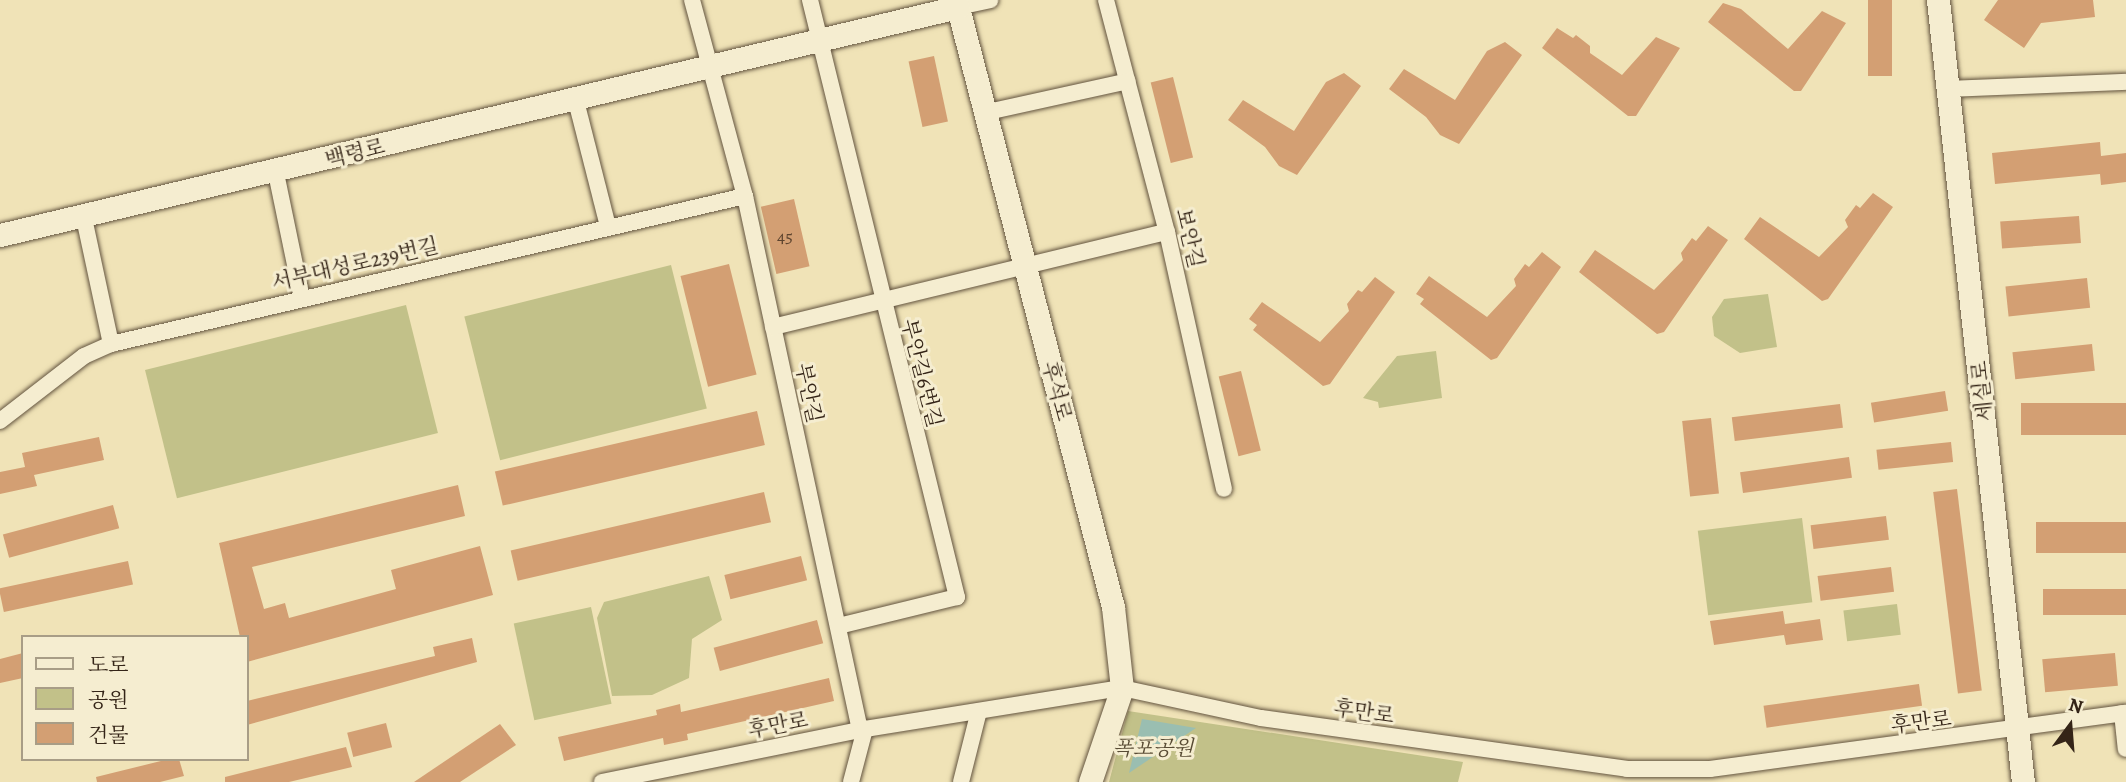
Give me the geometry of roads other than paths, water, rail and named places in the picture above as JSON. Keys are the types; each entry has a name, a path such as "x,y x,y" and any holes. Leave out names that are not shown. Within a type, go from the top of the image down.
{"street":[{"path":"692,0 709,66"},
{"path":"810,0 820,40"},
{"path":"957,3 990,0"},
{"name":"보안길","path":"1106,0 1167,232 1224,489"},
{"name":"세실로","path":"1938,0 2023,782"},
{"name":"백령로","path":"0,236 275,173 575,97 820,40 957,3"},
{"name":"후석로","path":"957,3 983,113 1113,607 1122,688 1090,782"},
{"name":"부안길6번길","path":"820,40 957,597 839,626"},
{"name":"부안길","path":"709,66 745,196 862,730"},
{"path":"983,113 1128,81"},
{"path":"1949,89 2126,82"},
{"path":"575,97 608,226"},
{"path":"275,173 302,298"},
{"name":"서부대성로239번길","path":"0,421 84,356 111,344 745,196"},
{"path":"84,218 111,344"},
{"path":"773,327 1024,262 1167,232"},
{"name":"후만로","path":"602,782 862,730 1122,688 1261,718 1627,769 1710,769 2124,713"},
{"path":"961,782 979,711"},
{"path":"2124,713 2126,749"},
{"path":"851,782 862,730"}],"water":[{"path":"1142,719 1196,728 1129,773"}],"park label":[{"name":"폭포공원","path":"1153,748"}]}
